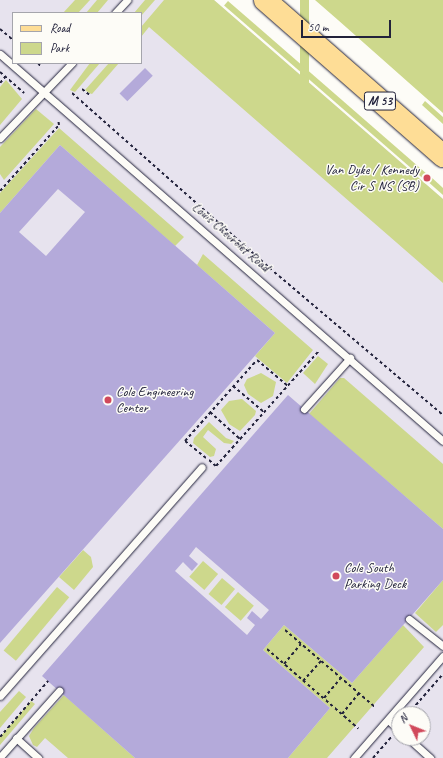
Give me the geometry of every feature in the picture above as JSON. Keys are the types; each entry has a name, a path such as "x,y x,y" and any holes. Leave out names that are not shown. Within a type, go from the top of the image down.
{"main road":[{"name":"M 53","path":"265,0 443,156"}],"lane":[{"path":"116,12 127,0"},
{"name":"Louis Chevrolet Road","path":"0,54 350,358 443,441"},
{"path":"0,138 71,64"},
{"path":"304,409 350,358"},
{"path":"0,696 202,467"},
{"path":"409,619 443,646"},
{"path":"354,758 443,656"},
{"path":"0,757 59,691"},
{"path":"388,720 391,723"},
{"path":"16,738 38,758"},
{"path":"417,746 430,758"}],"path":[{"path":"0,29 12,39"},
{"path":"39,64 42,67"},
{"path":"0,72 24,93"},
{"path":"0,83 5,77"},
{"path":"82,89 91,96"},
{"path":"72,93 279,276 443,415"},
{"path":"0,191 59,125 58,119"},
{"path":"288,386 257,360 185,440 216,466 319,352"},
{"path":"234,386 264,412"},
{"path":"210,412 240,439"},
{"path":"285,630 376,708"},
{"path":"284,664 301,644"},
{"path":"267,649 358,728"},
{"path":"304,681 321,661"},
{"path":"415,706 443,674"},
{"path":"324,698 341,678"},
{"path":"0,737 48,681"},
{"path":"342,714 359,693"},
{"path":"373,758 391,739"}],"shaded area":[{"path":"0,0 214,0 443,199 443,758 0,758"}],"green space":[{"path":"75,0 90,0 79,12 64,12"},
{"path":"97,0 108,0 98,12 87,12"},
{"path":"145,0 155,0 142,15 142,12 135,12"},
{"path":"164,0 214,0 443,199 443,283 149,27 142,36 142,26"},
{"path":"300,0 309,0 309,157 300,157"},
{"path":"315,0 443,0 443,113 338,20"},
{"path":"228,1 427,174 423,179 224,6"},
{"path":"89,64 99,64 75,92 70,90"},
{"path":"108,64 118,64 92,94 85,90"},
{"path":"6,80 22,99 0,125 0,87"},
{"path":"425,101 443,117 443,124 422,105"},
{"path":"36,109 54,124 4,180 0,174 0,147"},
{"path":"59,128 184,237 175,246 60,145 0,213 0,193"},
{"path":"430,176 443,188 443,195 426,180"},
{"path":"203,254 313,350 287,383 255,356 275,333 197,265"},
{"path":"318,356 328,364 315,384 303,373"},
{"path":"261,373 276,382 273,396 261,403 248,394 244,385 247,379"},
{"path":"340,378 344,378 443,464 443,529 309,414"},
{"path":"242,399 256,411 255,415 240,431 229,424 221,410 229,401"},
{"path":"209,422 226,438 234,441 231,444 224,443 208,430 203,437 216,449 214,456 210,457 193,443 194,438"},
{"path":"83,550 91,557 93,567 74,590 59,577"},
{"path":"203,561 218,574 204,590 189,577"},
{"path":"222,578 235,589 222,605 209,594"},
{"path":"443,580 443,625 436,632 415,613"},
{"path":"57,587 69,597 16,661 4,651"},
{"path":"238,592 254,606 241,621 225,607"},
{"path":"284,625 352,683 403,625 424,647 327,758 288,758 330,708 263,650"},
{"path":"19,691 26,697 0,728 0,712"},
{"path":"64,695 135,758 68,758 45,738 37,747 33,745 29,736 34,728"},
{"path":"31,701 35,704 0,745 0,737"}],"building":[{"path":"145,68 153,76 127,101 120,93"},
{"name":"Cole Engineering Center","path":"60,145 275,333 0,643 0,213","holes":["58,189 85,212 46,256 19,232"]},
{"name":"Cole South Parking Deck","path":"288,395 443,529 443,580 352,683 284,625 263,650 330,708 288,758 135,758 42,676","holes":["196,547 269,610 261,619 252,611 247,618 255,625 247,635 175,571 183,562 192,571 198,564 189,556"]}],"place":[{"name":"Van Dyke / Kennedy Cir S NS (SB)","path":"427,178"},
{"name":"Cole Engineering Center","path":"108,400"},
{"name":"Cole South Parking Deck","path":"336,576"}]}
